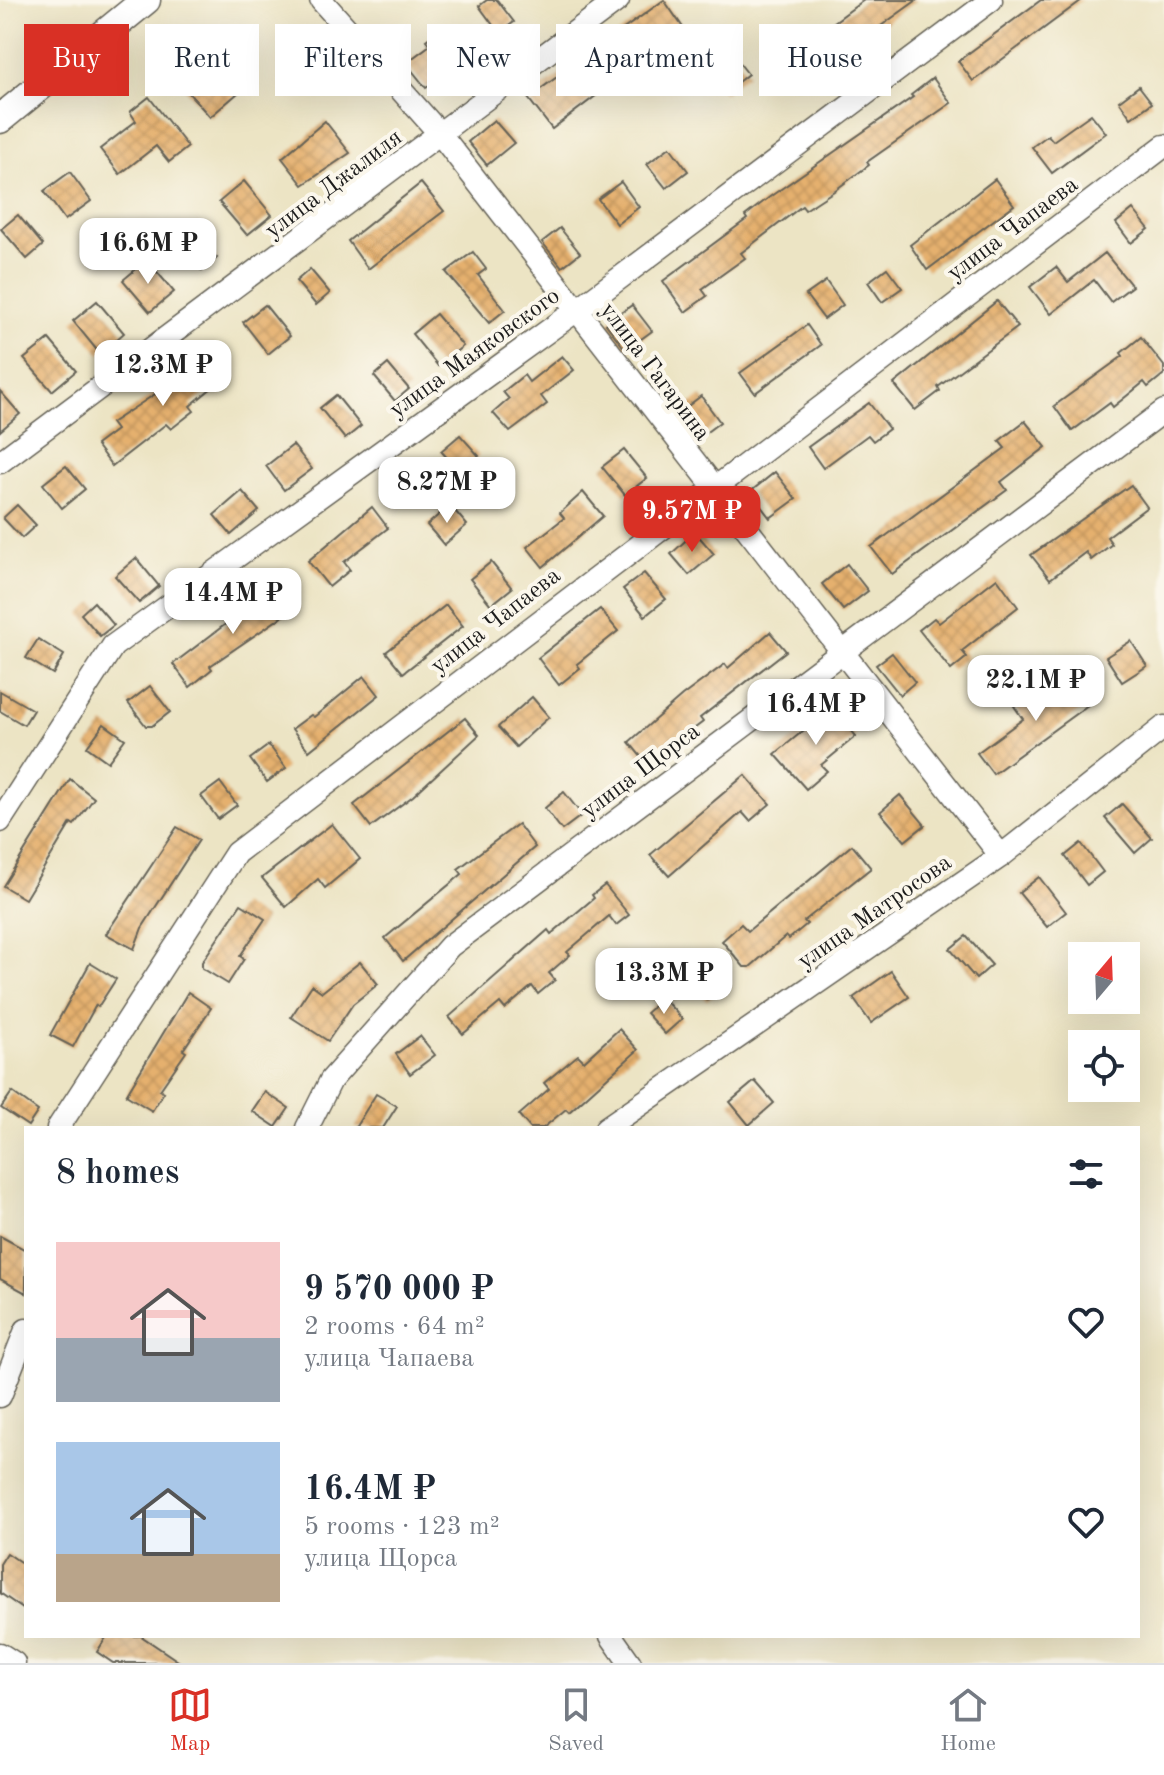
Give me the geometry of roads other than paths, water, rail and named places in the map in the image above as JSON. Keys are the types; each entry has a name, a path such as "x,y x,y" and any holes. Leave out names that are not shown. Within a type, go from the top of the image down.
{"main road":[{"path":"0,119 146,0"}],"street":[{"name":"улица Гагарина","path":"321,0 441,135 1001,856"},
{"name":"улица Джалиля","path":"0,462 618,0"},
{"name":"улица Маяковского","path":"0,821 113,646 577,310 991,0"},
{"name":"улица Чапаева","path":"59,1126 236,853 712,486 1164,146"},
{"name":"улица Щорса","path":"308,1126 331,1080 450,946 1164,411"},
{"name":"улица Матросова","path":"609,1126 1001,856 1164,727"},
{"path":"0,1396 24,1335"},
{"path":"612,1638 630,1663"},
{"path":"0,1654 14,1663"}]}
